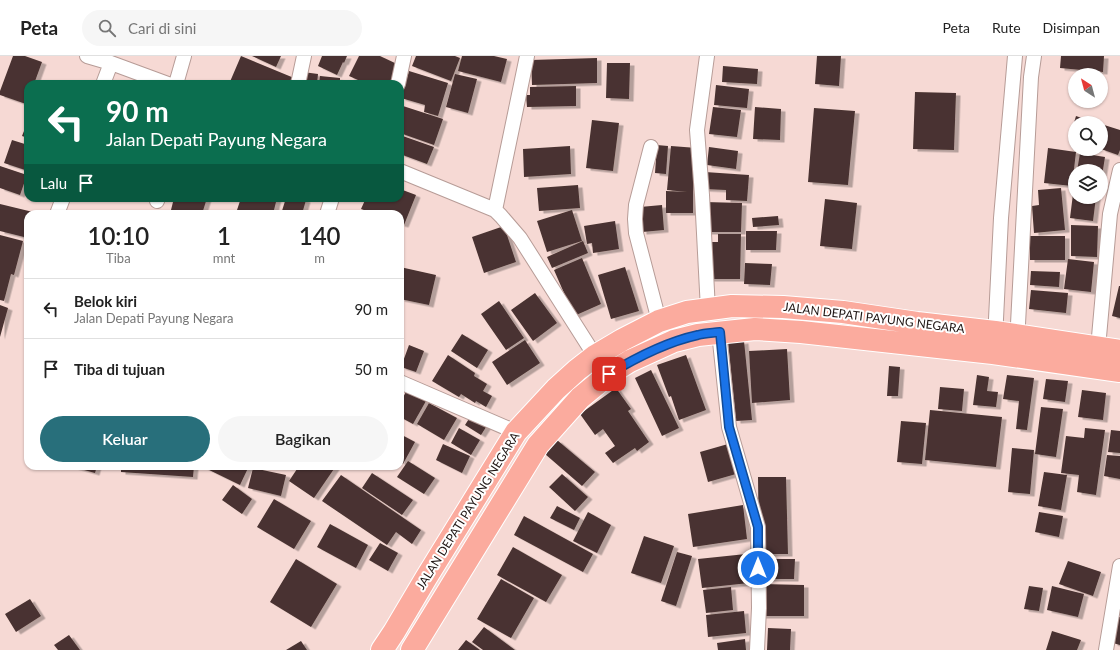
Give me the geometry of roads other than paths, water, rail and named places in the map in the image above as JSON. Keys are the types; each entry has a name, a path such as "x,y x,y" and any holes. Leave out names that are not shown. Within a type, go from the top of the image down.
{"highway":[{"name":"JALAN DEPATI PAYUNG NEGARA","path":"382,650 516,432 556,389 595,356 659,321 687,312 732,306 783,307 843,312 916,323 995,332 1016,346 1120,371"},
{"name":"JALAN DEPATI PAYUNG NEGARA","path":"412,650 538,445 580,398 609,374 646,353 674,342 698,335 755,329 993,353 1016,346 1098,348 1120,351"}],"street":[{"path":"88,56 157,80"},
{"path":"177,80 184,56"},
{"path":"299,80 304,56"},
{"path":"399,80 404,56"},
{"path":"495,210 527,56"},
{"path":"707,56 697,130 708,310"},
{"path":"993,353 1001,218 1015,56"},
{"path":"1016,346 1031,77 1034,56"},
{"path":"105,80 111,63"},
{"path":"652,147 636,205 635,219 636,233 659,321"},
{"path":"1098,348 1110,214 1120,170"},
{"path":"404,173 495,210 520,238 595,356"},
{"path":"720,332 729,427 758,527 759,608 757,650"},
{"path":"404,384 516,432"},
{"path":"1106,650 1120,566"}]}
